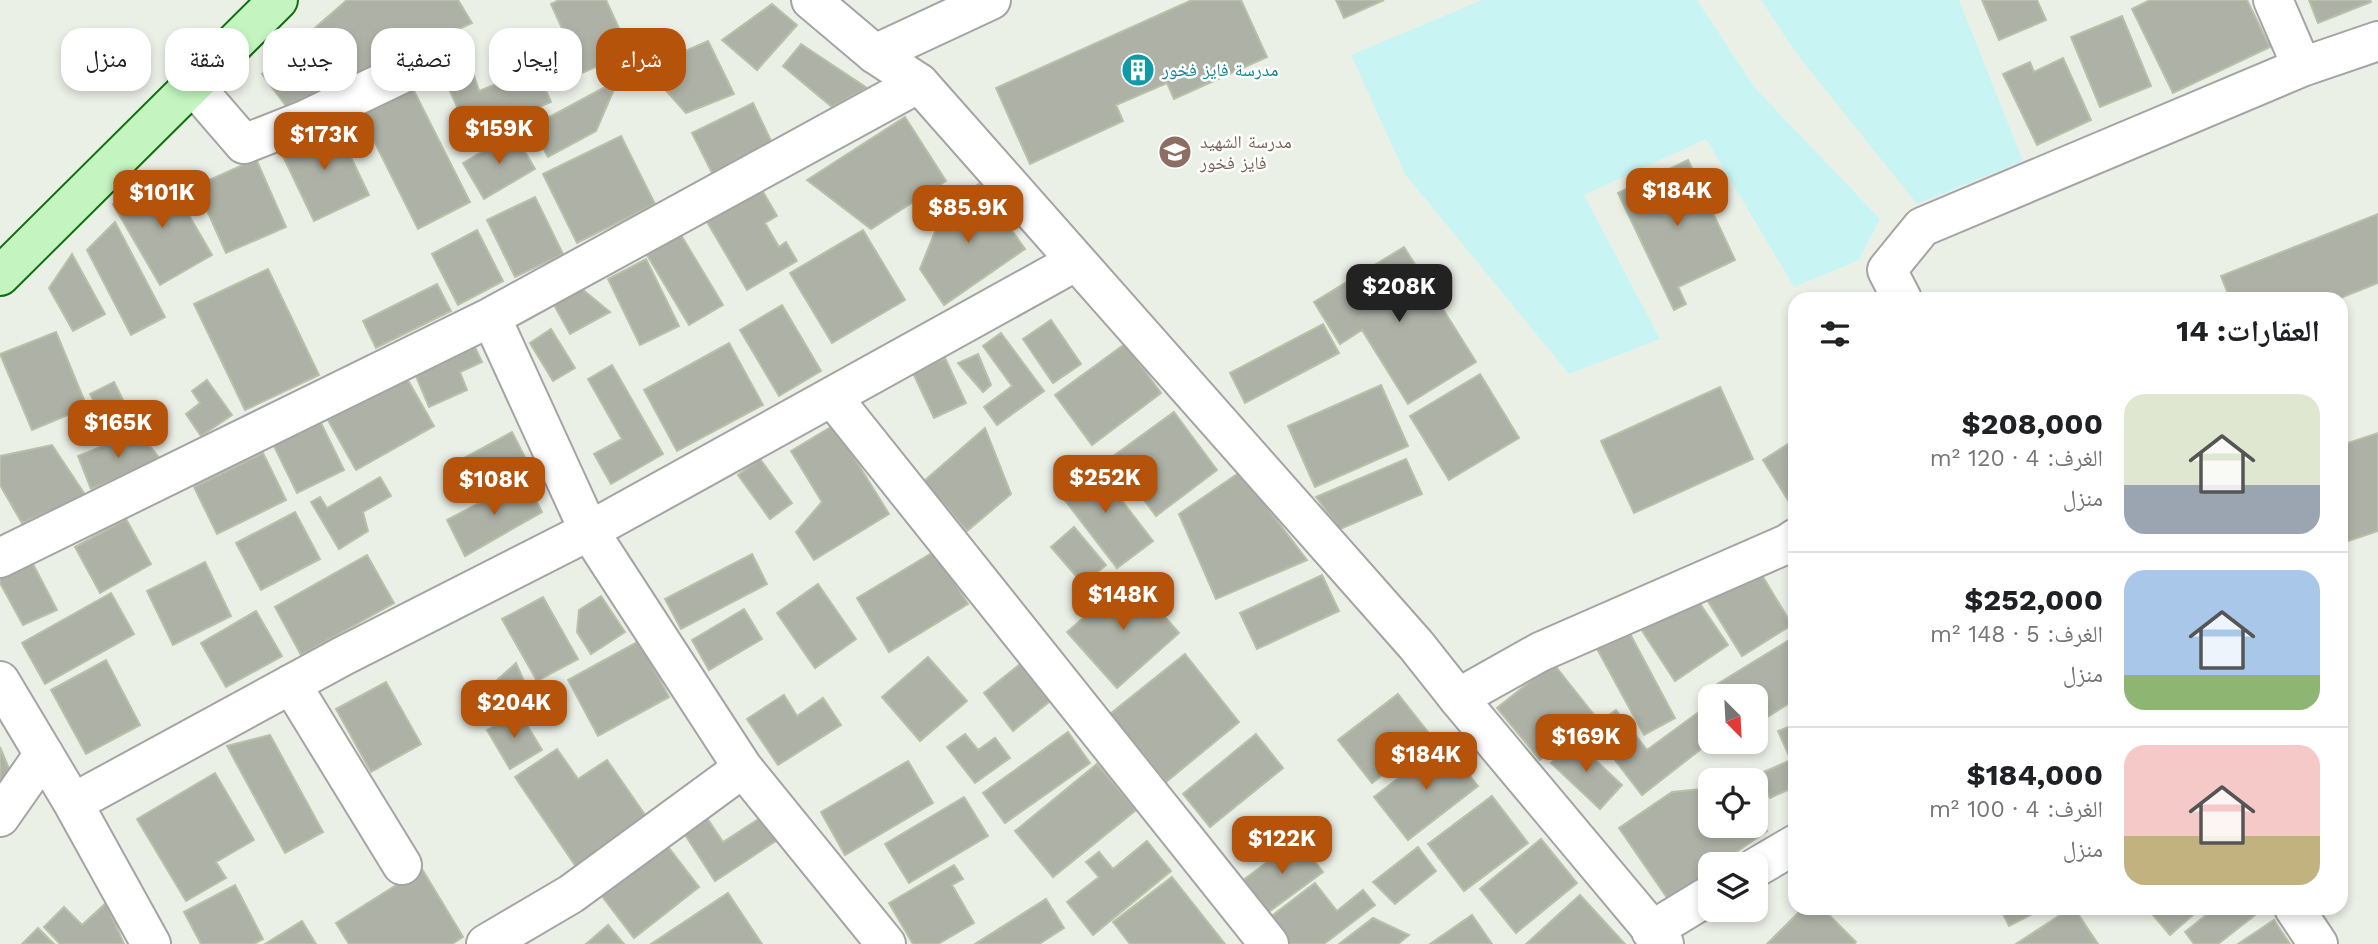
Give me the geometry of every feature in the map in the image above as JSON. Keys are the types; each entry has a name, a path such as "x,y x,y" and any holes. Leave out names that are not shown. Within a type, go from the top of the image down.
{"main road":[{"path":"249,29 278,0"},
{"path":"0,276 187,91"}],"street":[{"path":"811,0 875,54 919,83 1416,645 1657,937 1698,905"},
{"path":"875,54 991,0"},
{"path":"2273,0 2302,67"},
{"path":"1898,292 1887,270 1922,227 2302,67 2378,41"},
{"path":"0,558 491,317 919,83"},
{"path":"198,91 244,144 305,120 371,88"},
{"path":"74,803 291,684 589,531 1075,262"},
{"path":"491,317 589,531 743,768 886,944"},
{"path":"833,398 1269,944"},
{"path":"1458,698 1540,652 1788,543"},
{"path":"0,681 74,803 151,944"},
{"path":"291,684 402,865"},
{"path":"0,817 44,754"},
{"path":"486,944 571,894 743,768"},
{"path":"1768,860 1788,849"},
{"path":"2299,915 2318,944"}],"shaded area":[{"path":"1482,0 1697,0 1756,89 1880,219 1859,260 1794,287 1706,139 1584,195 1660,339 1569,374 1405,174 1351,55"},
{"path":"1761,0 1959,0 2023,161 1917,204 1796,53"}],"building":[{"path":"347,0 458,0 472,23 461,28 371,28 371,68 357,74 357,28 315,28"},
{"path":"559,0 606,0 619,28 596,28 596,67 582,73 582,28 562,28 551,4"},
{"name":"مدرسة فايز فخور","path":"1192,0 1241,0 1267,57 1174,99 1167,83 1116,105 1123,121 1030,164 996,88"},
{"path":"1336,0 1384,0 1344,18"},
{"path":"1982,0 2037,0 2046,20 1999,40"},
{"path":"2150,0 2247,0 2270,47 2173,93 2132,9"},
{"path":"2309,0 2370,0 2371,2 2318,23"},
{"path":"772,4 797,25 757,70 722,40"},
{"path":"2122,16 2151,86 2100,107 2071,37"},
{"path":"708,41 734,94 686,113 666,91 686,91 686,51"},
{"path":"801,44 867,88 832,107 783,66"},
{"path":"2063,58 2091,120 2037,145 2003,74 2030,62 2034,72"},
{"path":"475,79 479,91 489,87 489,91 546,91 551,102 470,136 450,91 475,91"},
{"path":"275,91 320,91 286,106"},
{"path":"414,91 470,202 418,229 361,115"},
{"path":"598,91 613,91 596,131 548,157 531,127"},
{"path":"753,103 772,143 712,173 692,133"},
{"path":"905,117 946,181 871,229 807,180"},
{"path":"335,124 369,195 314,221 280,150"},
{"path":"514,133 535,169 484,199 463,163"},
{"path":"621,136 655,204 577,243 543,174"},
{"path":"256,159 286,227 226,253 196,186"},
{"path":"1688,160 1735,260 1678,287 1686,304 1674,310 1618,193"},
{"path":"165,174 212,255 160,285 113,204"},
{"path":"758,183 777,216 765,223 779,247 786,242 797,261 747,290 703,215"},
{"path":"979,184 1025,249 944,305 920,269 945,207"},
{"path":"535,197 563,254 515,277 487,220"},
{"path":"2378,214 2378,283 2348,295 2348,292 2227,292 2221,276"},
{"path":"115,222 165,317 131,335 87,250"},
{"path":"477,230 503,281 458,305 432,254"},
{"path":"863,230 905,300 832,343 790,273"},
{"path":"681,235 723,305 689,325 647,255"},
{"path":"1404,247 1476,362 1408,404 1362,330 1340,344 1314,302"},
{"path":"72,254 105,314 73,331 49,288"},
{"path":"646,259 679,326 640,345 608,279"},
{"path":"268,269 319,375 245,410 194,304"},
{"path":"437,284 451,311 376,348 363,321"},
{"path":"582,289 610,312 570,334 554,305"},
{"path":"782,305 821,371 779,396 740,330"},
{"path":"1051,320 1081,364 1053,383 1023,339"},
{"path":"1323,324 1339,353 1245,403 1230,373"},
{"path":"551,329 575,368 553,381 530,343"},
{"path":"56,332 87,407 32,430 0,354"},
{"path":"1001,333 1044,391 997,425 984,407 1012,386 983,346"},
{"path":"473,343 482,362 460,372 467,390 429,407 413,369"},
{"path":"729,343 763,405 677,451 644,390"},
{"path":"1125,344 1161,393 1092,445 1055,395"},
{"path":"978,354 991,385 983,392 958,363"},
{"path":"945,358 966,403 934,418 913,373"},
{"path":"612,365 663,454 611,484 594,454 622,439 588,379"},
{"path":"1480,374 1519,438 1449,480 1410,416"},
{"path":"405,375 434,426 356,470 328,420"},
{"path":"207,380 232,415 201,436 186,414 200,403 192,391"},
{"path":"114,382 135,424 111,436 90,394"},
{"path":"1381,385 1408,446 1315,487 1288,426"},
{"path":"1720,387 1753,459 1634,513 1601,441"},
{"path":"1174,412 1217,470 1156,516 1112,457"},
{"path":"318,417 344,470 297,493 271,440"},
{"path":"834,425 889,514 814,560 796,532 822,502 791,451"},
{"path":"985,428 1011,494 967,531 924,481"},
{"path":"138,432 162,461 91,489 78,456"},
{"path":"512,432 527,461 470,492 455,463"},
{"path":"2378,433 2378,531 2348,541 2348,443"},
{"path":"1788,444 1788,500 1763,460"},
{"path":"52,445 86,496 22,523 0,485 0,456"},
{"path":"263,453 286,500 217,534 194,487"},
{"path":"760,459 792,503 770,519 738,475"},
{"path":"1406,459 1422,494 1340,529 1316,497"},
{"path":"1092,462 1153,541 1117,568 1057,490"},
{"path":"1240,472 1307,560 1216,599 1179,514"},
{"path":"380,477 391,496 363,512 368,531 339,549 311,502 320,497 327,508"},
{"path":"525,479 542,512 465,556 447,520"},
{"path":"295,512 320,559 261,590 236,543"},
{"path":"126,519 151,564 100,593 75,547"},
{"path":"1074,527 1106,565 1083,584 1051,547"},
{"path":"935,551 968,604 889,652 857,598"},
{"path":"752,554 767,584 681,629 665,599"},
{"path":"367,555 394,603 301,655 275,607"},
{"path":"205,562 231,616 173,645 147,591"},
{"path":"33,564 57,610 23,625 0,583 0,578"},
{"path":"1757,567 1788,618 1788,627 1742,656 1706,598"},
{"path":"1322,575 1339,611 1257,649 1240,613"},
{"path":"1130,577 1179,633 1117,688 1067,632"},
{"path":"818,584 856,639 815,668 777,613"},
{"path":"1692,592 1728,645 1675,681 1639,626"},
{"path":"111,593 134,634 45,684 22,643"},
{"path":"601,596 625,632 591,654 577,632 579,610"},
{"path":"543,597 578,659 537,681 502,619"},
{"path":"744,609 762,639 709,670 692,640"},
{"path":"256,611 282,656 226,687 201,643"},
{"path":"1628,630 1675,718 1644,735 1596,647"},
{"path":"639,641 669,697 598,736 568,680"},
{"path":"1788,641 1788,704 1768,717 1768,684 1717,684"},
{"path":"1185,654 1239,722 1166,782 1110,714"},
{"path":"928,657 967,701 920,741 882,697"},
{"path":"106,660 140,725 86,754 51,690"},
{"path":"1024,661 1054,698 1013,731 984,693"},
{"path":"516,663 530,695 486,715 473,702"},
{"path":"1553,663 1595,716 1540,760 1497,708"},
{"path":"386,682 421,744 371,772 336,709"},
{"path":"1398,694 1432,737 1372,783 1338,740"},
{"path":"784,695 797,716 823,698 841,725 778,765 747,719"},
{"path":"1616,710 1647,750 1698,712 1698,751 1642,795 1591,729"},
{"path":"519,712 542,750 510,769 487,730"},
{"path":"1788,727 1788,753 1778,731"},
{"path":"1068,732 1090,763 1005,823 983,793"},
{"path":"965,734 978,750 995,738 1010,758 975,783 947,747"},
{"path":"1256,734 1283,768 1210,827 1183,794"},
{"path":"270,735 323,832 285,853 227,746"},
{"path":"1573,739 1622,785 1600,809 1551,763"},
{"path":"1444,743 1478,786 1408,840 1374,797"},
{"path":"0,747 12,776 0,787"},
{"path":"557,749 578,779 607,760 650,822 579,871 515,777"},
{"path":"908,761 933,803 845,855 821,812"},
{"path":"1788,761 1788,790 1770,798 1768,770"},
{"path":"1097,764 1136,810 1053,877 1015,831"},
{"path":"215,773 254,840 216,862 226,878 186,901 137,819"},
{"path":"1698,789 1698,838 1757,838 1736,852 1698,852 1698,879 1668,899 1619,828 1672,792"},
{"path":"1492,796 1528,843 1464,891 1428,844"},
{"path":"964,797 988,836 909,883 885,844"},
{"path":"705,815 723,842 763,816 779,839 715,881 682,830"},
{"path":"1298,839 1323,872 1266,914 1242,881"},
{"path":"1541,839 1577,883 1516,933 1480,889"},
{"path":"1147,841 1171,871 1093,935 1067,902 1099,877 1086,862 1099,852 1113,869"},
{"path":"666,844 699,887 634,938 601,895"},
{"path":"1418,847 1436,871 1395,904 1373,882"},
{"path":"954,865 963,879 952,885 974,923 938,944 913,944 889,903"},
{"path":"422,869 463,937 452,944 349,944 336,923"},
{"path":"1172,877 1225,944 1130,944 1113,922"},
{"path":"1315,883 1337,911 1363,890 1375,905 1324,944 1290,944 1269,918"},
{"path":"235,885 263,939 254,944 201,944 184,912"},
{"path":"728,893 762,944 651,944"},
{"path":"1580,895 1625,944 1526,944"},
{"path":"1046,899 1064,928 1039,944 975,944"},
{"path":"106,903 124,944 60,944 44,927 64,907 82,925"},
{"path":"1472,915 1492,944 1430,944"},
{"path":"1796,915 1829,915 1856,942 1854,944 1767,944"},
{"path":"2004,915 2030,915 2009,926"},
{"path":"2060,915 2079,915 2098,944 2016,944"},
{"path":"2153,915 2193,915 2170,935"},
{"path":"2206,915 2255,915 2218,944 2194,944 2185,932"},
{"path":"1373,918 1409,935 1398,944 1339,944"},
{"path":"2274,920 2290,944 2238,944"},
{"path":"302,921 316,944 265,944"},
{"path":"608,925 624,944 586,944"},
{"path":"38,928 54,944 22,944"}],"place":[{"name":"مدرسة فايز فخور","path":"1138,70"},
{"name":"مدرسة الشهيد فايز فخور","path":"1175,152"}]}
